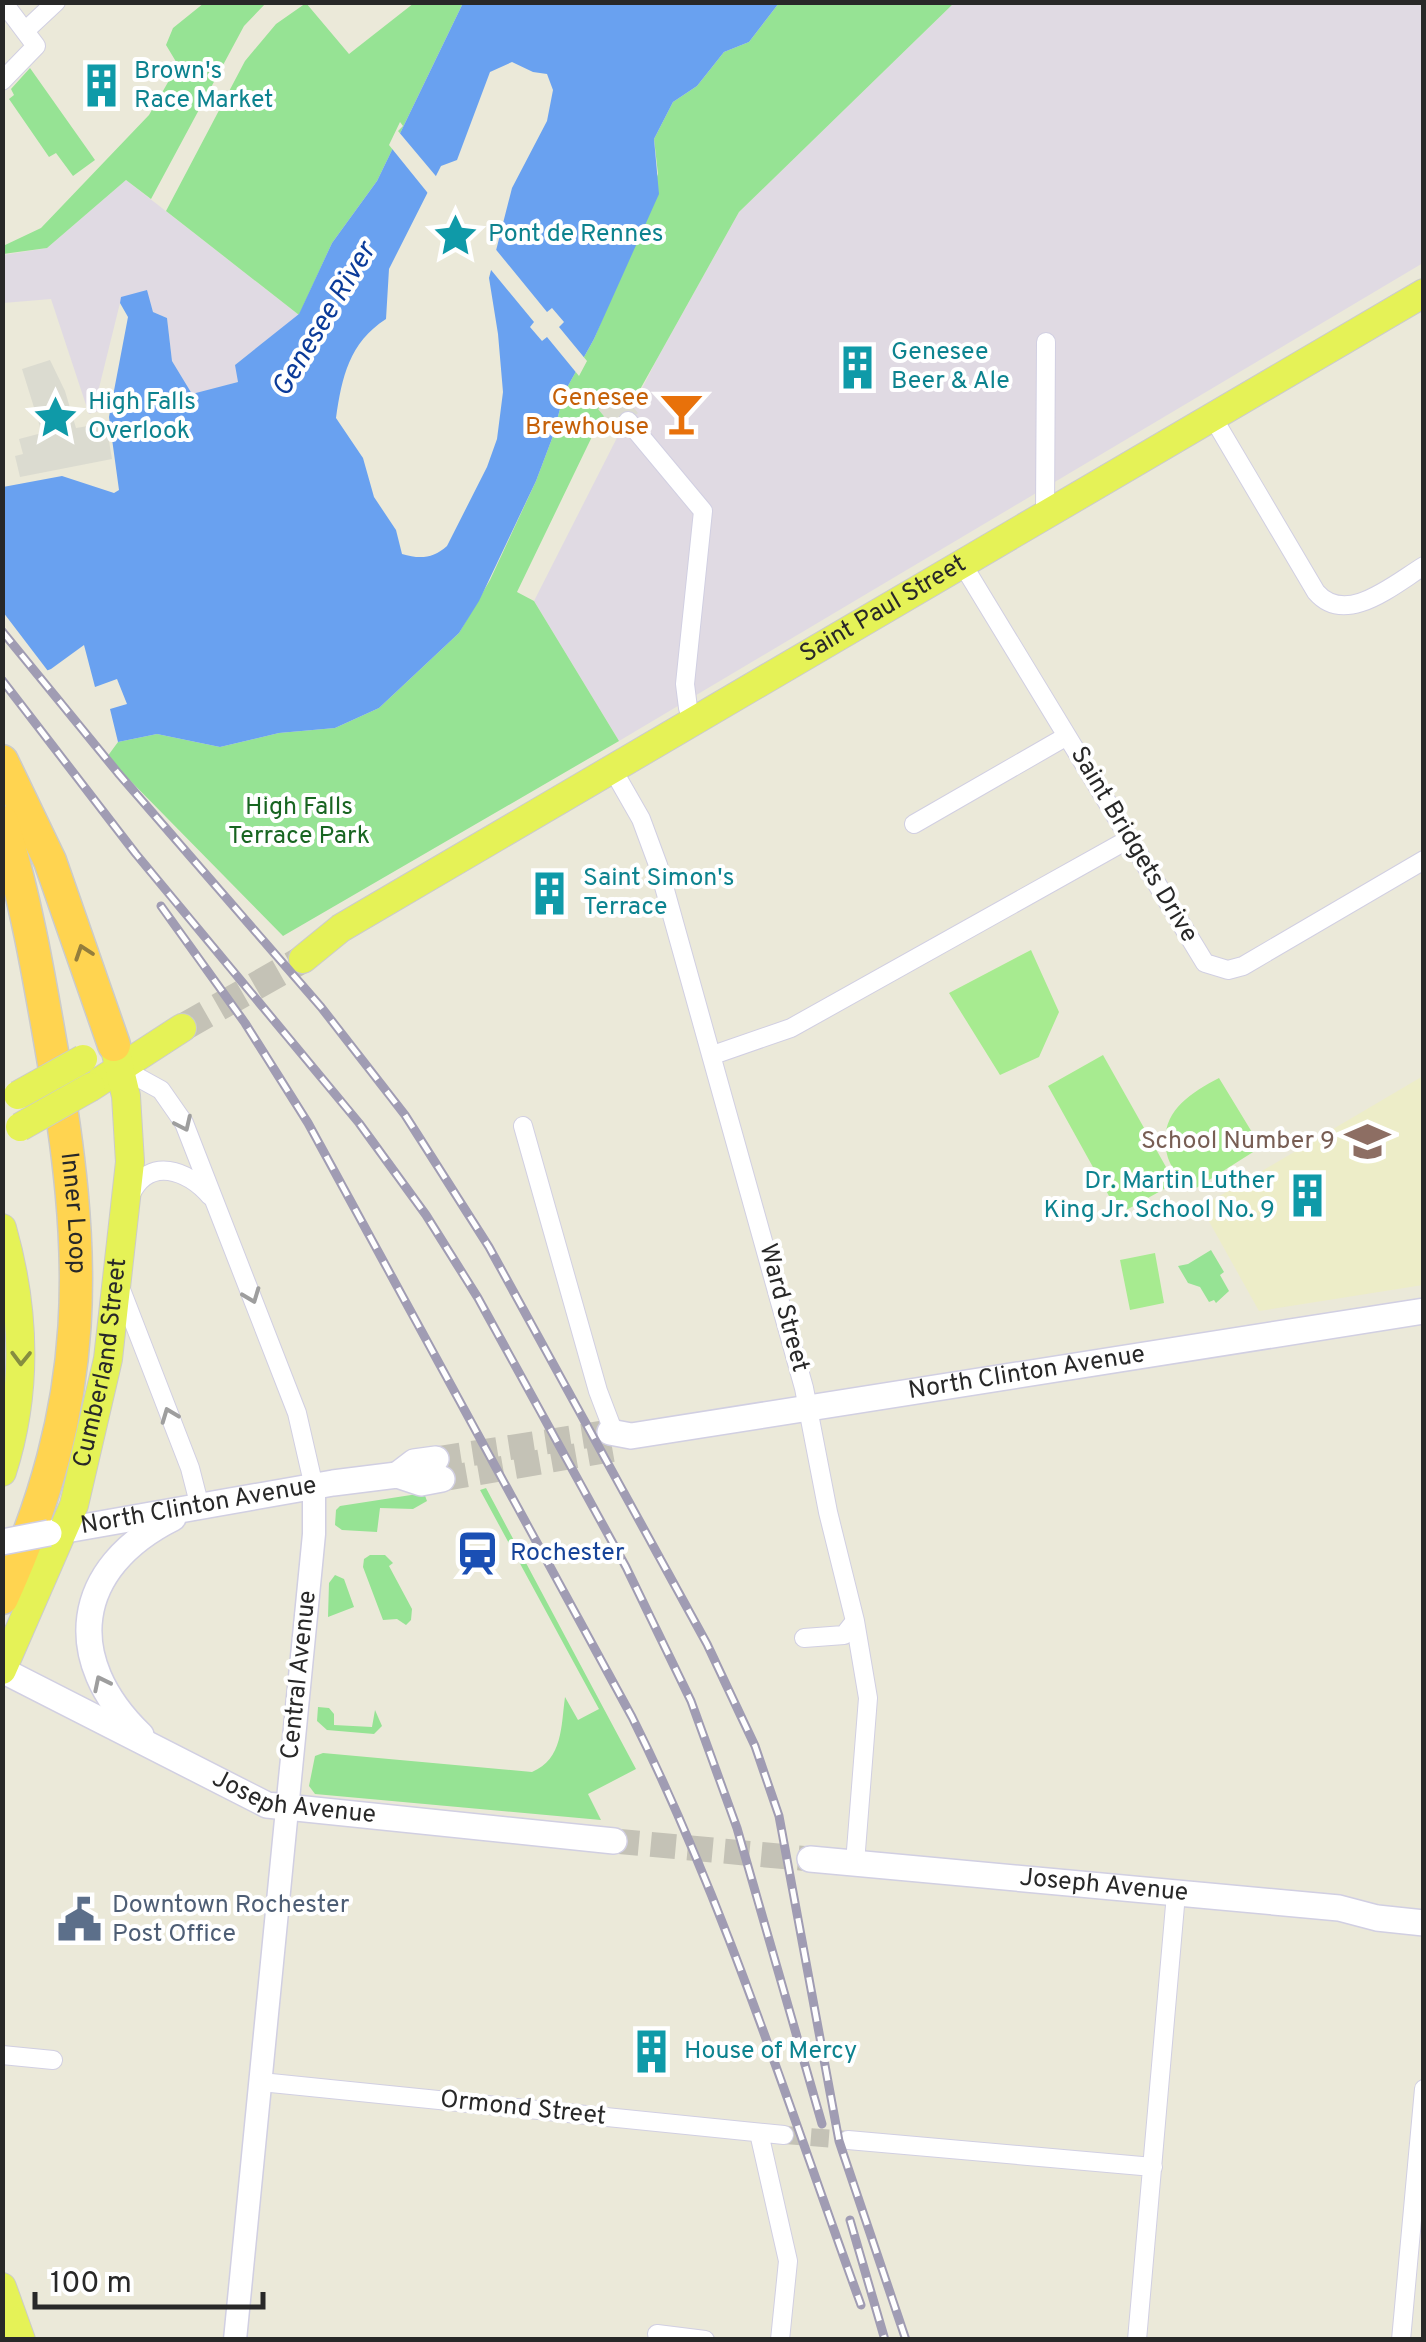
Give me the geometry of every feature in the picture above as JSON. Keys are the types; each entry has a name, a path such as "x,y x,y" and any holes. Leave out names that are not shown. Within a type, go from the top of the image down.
{"highway":[{"path":"2,761 50,861 118,1056"},
{"name":"Inner Loop","path":"2,822 31,934 61,1101 75,1212 78,1295 73,1366 61,1435 40,1505 2,1598"},
{"name":"Inner Loop","path":"2,900 42,1111 58,1271 57,1326 46,1408 25,1488 2,1544"}],"main road":[{"name":"Saint Paul Street","path":"298,953 1424,293"},
{"path":"11,1115 179,1022"},
{"name":"Cumberland Street","path":"2,1670 56,1532 74,1505 97,1413 127,1206 130,1129 118,1056"},
{"path":"2,1228 18,1296 21,1350 18,1405 2,1472"},
{"name":"North Clinton Avenue","path":"617,1437 1424,1311"},
{"name":"North Clinton Avenue","path":"2,1544 314,1487 397,1475 422,1483 438,1469"},
{"path":"165,1755 125,1720 104,1693 90,1657 89,1618 98,1588 119,1556 150,1531 200,1507"},
{"name":"Joseph Avenue","path":"2,1670 256,1802 614,1840"},
{"name":"Joseph Avenue","path":"810,1859 1339,1908 1377,1918 1424,1923"},
{"name":"Joseph Avenue","path":"1339,1908 1368,1903 1424,1906"},
{"path":"2,2287 21,2340"}],"street":[{"path":"3,2 30,39"},
{"path":"2,81 56,2"},
{"path":"1045,514 1046,342"},
{"path":"1212,416 1316,592 1336,606 1362,602 1424,566"},
{"path":"628,421 703,511 685,684 694,722"},
{"name":"Saint Bridgets Drive","path":"963,564 1200,957 1212,967 1228,970 1243,966 1424,860"},
{"path":"914,824 1067,736"},
{"name":"Ward Street","path":"613,770 652,848 809,1410 868,1698 855,1863"},
{"path":"713,1056 792,1028 1128,839"},
{"name":"Central Avenue","path":"118,1056 161,1090 177,1109 297,1414 314,1487 315,1522 235,2340"},
{"path":"524,1126 598,1391 617,1437"},
{"name":"Central Avenue","path":"127,1206 140,1180 162,1170 188,1177 216,1205"},
{"path":"119,1282 193,1477 200,1507"},
{"path":"804,1638 844,1635 855,1621"},
{"path":"1138,2340 1176,1894"},
{"path":"2,2056 53,2060"},
{"name":"Ormond Street","path":"261,2082 784,2135"},
{"path":"1402,2340 1424,2089"},
{"path":"758,2133 788,2261 780,2340"},
{"path":"848,2140 1153,2167"},
{"path":"657,2334 705,2340"}],"shaded area":[{"path":"954,3 1423,3 1423,263 619,741 534,601 657,359 739,212"},
{"path":"126,180 299,315 236,364 238,382 192,395 172,361 167,318 153,312 146,290 120,303 98,392 102,410 89,414 51,299 3,303 3,255 47,248"},
{"name":"High Falls Overlook","path":"50,360 76,428 106,423 112,459 20,477 15,456 23,454 19,439 42,433 22,369"},
{"path":"620,391 638,413 616,431 598,409"},
{"name":"School Number 9","path":"1423,1076 1423,1285 1259,1311 1201,1207"}],"green space":[{"path":"204,3 266,3 244,26 151,199 126,180 47,248 3,254 3,246 41,228 149,115 178,65 166,45 173,28"},
{"path":"306,3 349,54 414,3 463,3 377,181 332,243 299,315 166,211 245,61 276,24"},
{"name":"High Falls Terrace Park","path":"779,3 954,3 739,212 633,402 601,418 517,592 534,601 619,741 283,936 107,757 118,742 157,734 220,747 279,733 335,728 379,708 459,633 490,580 536,481 564,393 594,339 617,284 658,174 654,139 673,102 697,86 724,52 749,42"},
{"path":"30,68 95,160 73,176 56,153 49,157 9,99 14,95 11,89"},
{"path":"1031,950 1059,1012 1039,1057 1000,1075 949,993"},
{"path":"1103,1055 1175,1183 1119,1214 1048,1086"},
{"path":"1219,1078 1261,1147 1190,1192 1168,1158 1166,1130 1185,1100"},
{"path":"1211,1250 1224,1272 1220,1275 1229,1291 1216,1303 1209,1302 1200,1287 1188,1283 1178,1266"},
{"path":"1155,1253 1164,1303 1130,1310 1120,1260"},
{"path":"486,1488 636,1769 588,1794 601,1820 315,1794 309,1786 315,1756 323,1753 532,1772 550,1759 555,1750 565,1697 578,1720 599,1709 480,1490"},
{"path":"424,1493 427,1501 413,1509 380,1508 377,1532 342,1530 335,1525 340,1506"},
{"path":"385,1555 393,1563 389,1566 412,1609 406,1625 397,1619 383,1620 363,1567 364,1559"},
{"path":"335,1575 344,1579 354,1607 328,1617 329,1583"},
{"path":"318,1707 329,1708 334,1714 334,1725 372,1727 375,1710 382,1726 374,1734 327,1730 317,1721"}],"water":[{"name":"Genesee River","path":"463,3 779,3 749,42 724,52 697,86 673,102 654,139 659,194 594,339 564,393 536,481 479,601 459,633 379,708 335,728 279,733 220,747 157,734 118,742 110,709 127,704 117,679 95,687 84,645 51,669 3,688 3,487 62,476 114,493 119,490 109,417 128,317 121,297 147,290 153,312 167,318 172,361 192,394 238,382 235,365 299,314 332,243 377,181","holes":["512,62 547,74 553,90 547,121 512,188 489,278 503,392 497,439 447,546 426,557 402,554 396,530 374,497 363,458 336,418 341,389 349,362 363,339 386,319 389,269 441,166 457,160 490,72"]}],"pier":[{"path":"400,122 403,126 398,131 440,181 431,197 389,145"},
{"path":"493,246 547,312 552,308 564,322 559,327 587,361 579,376 547,337 542,341 530,327 534,322 487,265"},
{"path":"2,612 51,675 2,693"}],"tunnel":[{"path":"182,1028 303,959"},
{"path":"436,1459 610,1432"},
{"path":"442,1479 615,1449"},
{"path":"614,1841 810,1859"},
{"path":"784,2135 848,2140"}],"railway":[{"path":"2,631 118,773 321,1007 405,1115 489,1247 707,1644 755,1746 779,1816 839,2141 906,2340"},
{"path":"2,680 136,854 359,1123 426,1215 478,1298 626,1567 691,1701 737,1828 822,2124"},
{"path":"161,906 245,1023 308,1123 632,1717 727,1934 861,2305"},
{"path":"850,2220 885,2340"}],"place":[{"name":"Brown's Race Market","path":"101,86"},
{"name":"Pont de Rennes","path":"455,235"},
{"name":"Genesee Beer & Ale","path":"858,367"},
{"name":"Genesee Brewhouse","path":"682,413"},
{"name":"High Falls Overlook","path":"55,417"},
{"name":"Saint Simon's Terrace","path":"550,893"},
{"name":"School Number 9","path":"1368,1142"},
{"name":"Dr. Martin Luther King Jr. School No. 9","path":"1308,1196"},
{"name":"Rochester","path":"477,1554"},
{"name":"Downtown Rochester Post Office","path":"79,1920"},
{"name":"House of Mercy","path":"651,2052"}]}
